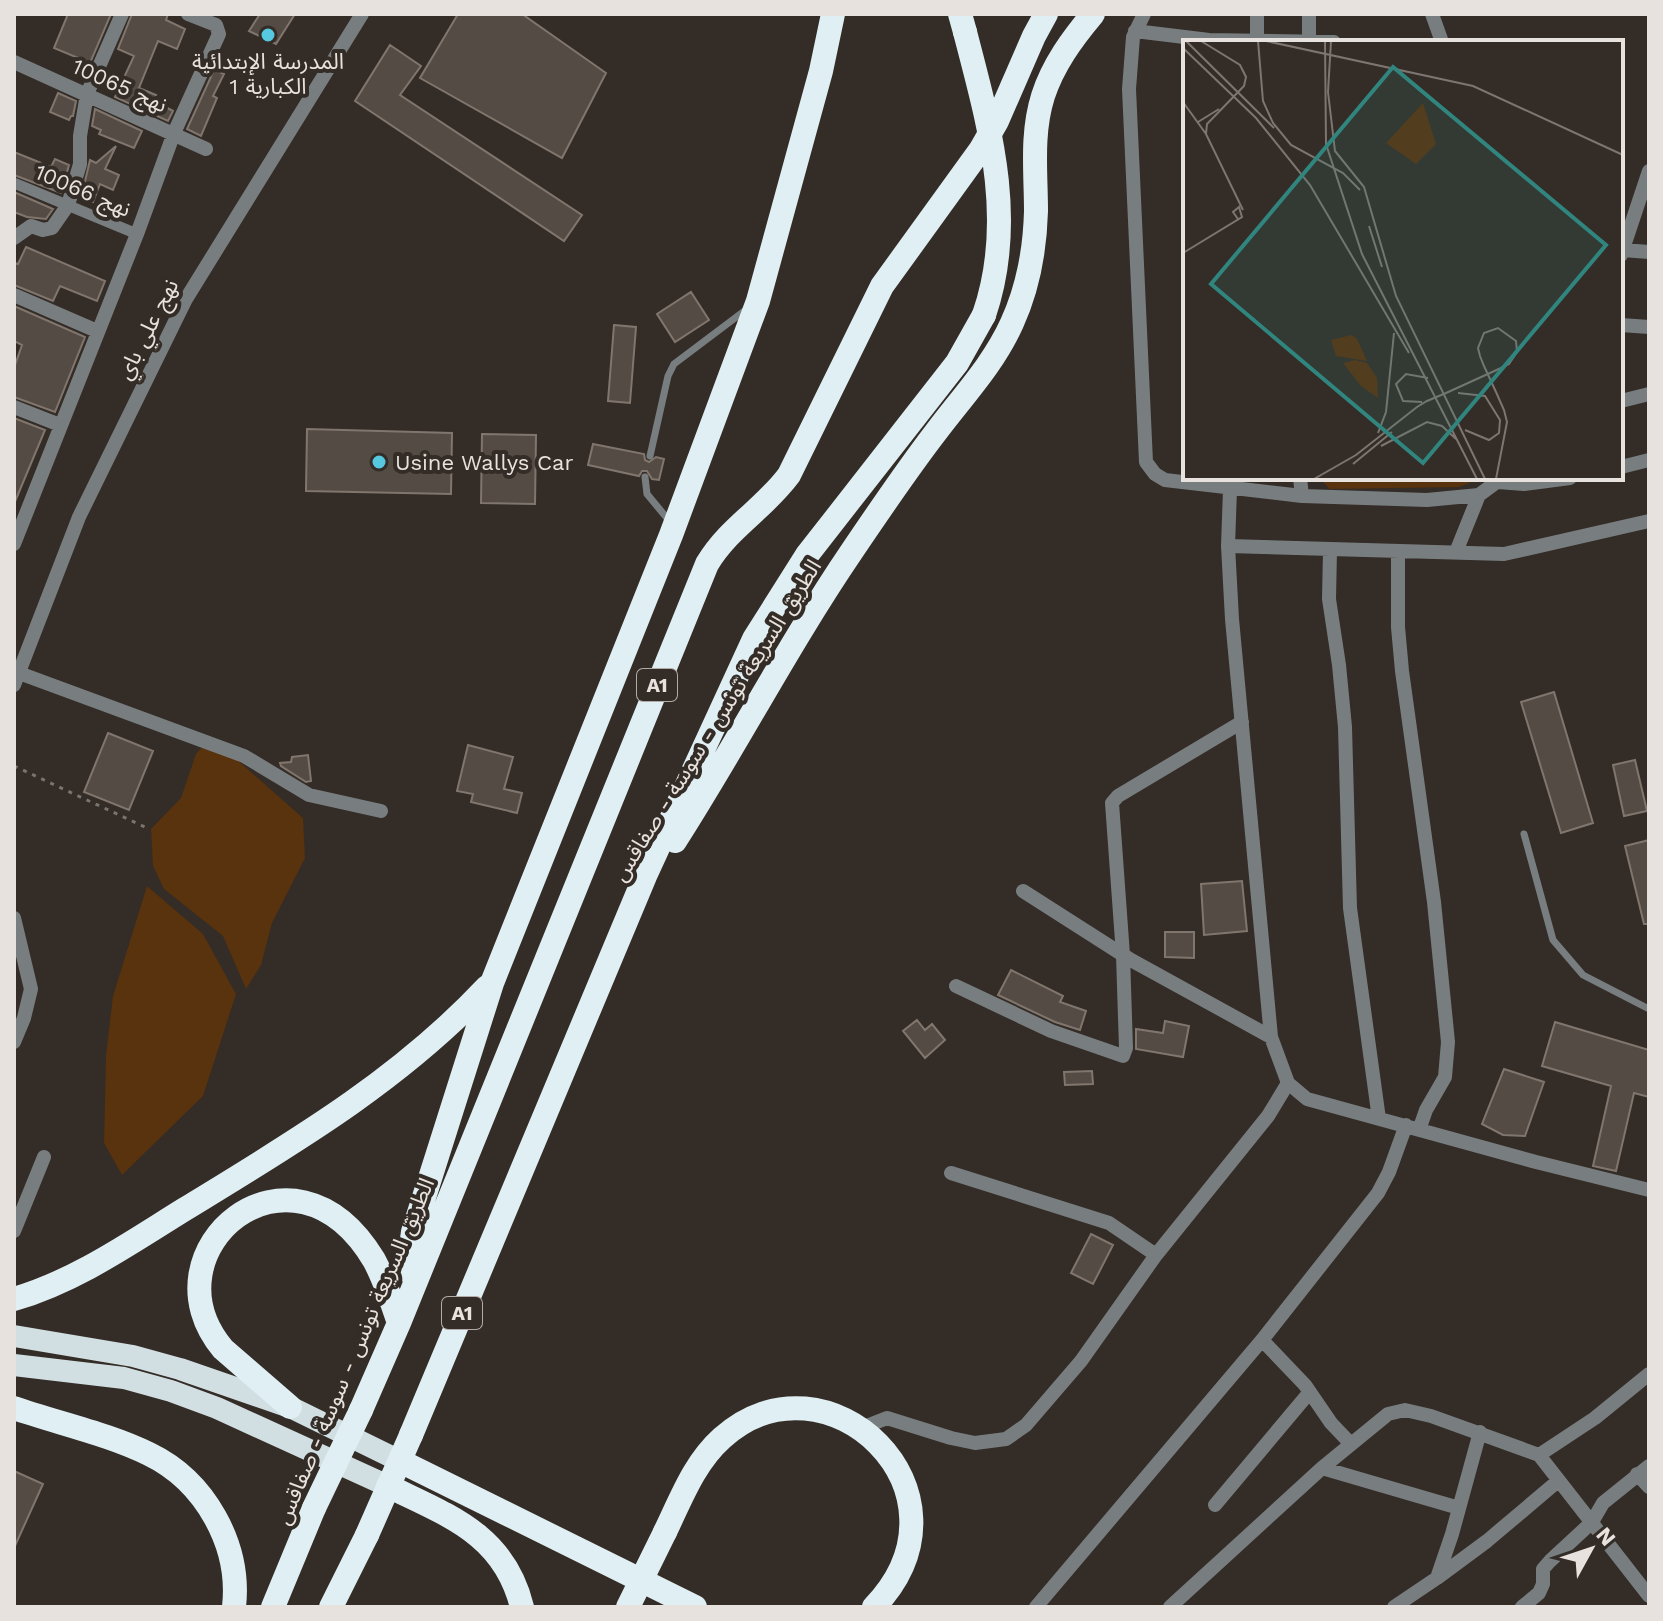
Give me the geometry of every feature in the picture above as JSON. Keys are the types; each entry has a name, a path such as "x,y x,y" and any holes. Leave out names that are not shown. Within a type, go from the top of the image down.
{"highway":[{"path":"415,1283 409,1261 410,1241 492,983 674,526 758,301 821,71 833,14"},
{"name":"الطريق السريعة تونس - سوسة - صفاقس","path":"273,1607 314,1508 399,1323 707,564 730,532 771,497 789,475 882,286 981,149 1046,14"},
{"name":"الطريق السريعة تونس - سوسة - صفاقس","path":"331,1607 411,1435 645,876 677,839 770,680 858,542 915,459 980,378 1003,342 1020,302 1032,258 1036,212 1035,145 1042,97 1063,54 1093,14"},
{"path":"645,876 737,675 774,604 807,555 957,363 984,315 997,260 1000,198 993,141 963,23"},
{"path":"14,1299 87,1269 307,1134 409,1062 492,983"},
{"path":"290,1407 223,1349 202,1312 200,1283 207,1255 241,1213 278,1199 301,1200 323,1209 344,1225 374,1260 399,1323"},
{"path":"14,1336 133,1356 290,1407 695,1607"},
{"path":"14,1365 124,1378 171,1391 217,1408 388,1486 461,1522 485,1540 512,1576 522,1607"},
{"path":"14,1408 149,1454 174,1469 196,1490 214,1514 226,1540 234,1569 234,1607"},
{"path":"628,1607 691,1479 711,1449 723,1437 755,1416 773,1409 809,1409 827,1413 859,1429 886,1452 896,1467 911,1499 912,1533 904,1565 874,1607"}],"street":[{"path":"14,238 31,226 43,230 52,228 68,205 80,164 80,136 87,94 122,14"},
{"path":"16,535 137,234 174,133 219,29 188,14"},
{"name":"نهج علي باي","path":"16,679 79,517 186,299 362,14"},
{"path":"1144,14 1135,31 1129,89 1146,462 1155,474 1165,480 1302,496 1427,500 1479,495 1500,480 1538,484 1559,480"},
{"path":"1257,14 1257,40"},
{"path":"1308,40 1309,14"},
{"path":"1432,14 1441,40"},
{"path":"1135,31 1195,40"},
{"name":"نهج 10065","path":"14,62 206,149"},
{"path":"1623,250 1649,171"},
{"name":"نهج 10066","path":"14,183 137,234"},
{"path":"1623,253 1649,252"},
{"path":"14,295 97,331"},
{"path":"1623,325 1649,327"},
{"path":"1623,400 1649,394"},
{"path":"14,407 60,425"},
{"path":"1623,466 1649,460"},
{"path":"1300,480 1302,496"},
{"path":"1220,485 1271,1037 1288,1083 1307,1099 1649,1190"},
{"path":"1456,552 1479,495"},
{"path":"1228,546 1504,554 1649,521"},
{"path":"1330,550 1329,599 1345,727 1350,908 1379,1119"},
{"path":"1036,1607 1262,1340 1378,1193 1412,1128 1445,1077 1448,1042 1434,902 1398,627 1398,551"},
{"path":"16,679 244,756 309,795 381,811"},
{"path":"956,986 1051,1031 1123,1056 1126,1048 1123,955 1112,803 1118,796 1242,722"},
{"path":"1023,891 1123,955 1271,1037"},
{"path":"14,918 31,989 14,1042"},
{"path":"859,1429 887,1418 975,1443 1006,1439 1026,1425 1081,1361 1156,1255 1261,1126 1288,1083"},
{"path":"14,1231 44,1157"},
{"path":"951,1173 1109,1223 1156,1255"},
{"path":"1262,1340 1350,1443"},
{"path":"1539,1455 1595,1418 1649,1374"},
{"path":"1215,1505 1309,1393"},
{"path":"1170,1607 1350,1443 1388,1414 1405,1410 1480,1432 1539,1455 1649,1596"},
{"path":"1437,1578 1480,1432"},
{"path":"1322,1468 1459,1508"},
{"path":"1522,1607 1539,1593 1543,1584 1543,1569 1592,1522 1603,1503 1643,1470 1649,1487"},
{"path":"1394,1607 1487,1541 1558,1481"}],"lane":[{"path":"650,456 668,376 674,364 758,301"},
{"path":"645,477 647,494 674,526"},
{"path":"1524,834 1553,940 1583,975 1649,1009"}],"path":[{"path":"14,766 147,828"}],"shaded area":[{"path":"1321,480 1476,480 1459,487 1330,489"},
{"path":"203,746 227,751 303,818 305,858 272,923 261,965 246,989 223,936 164,889 153,866 151,829 181,798 196,754"},
{"path":"147,886 203,934 236,994 203,1096 122,1175 104,1143 106,1055 113,996"}],"building":[{"path":"68,14 111,14 90,63 54,48"},
{"path":"132,14 168,14 166,20 185,29 177,49 158,41 139,88 156,95 153,100 173,111 168,121 115,97 134,56 118,49"},
{"path":"260,14 295,14 276,44 249,31"},
{"path":"458,14 522,14 606,73 562,158 420,78"},
{"path":"390,45 421,66 400,95 582,215 564,241 355,101"},
{"path":"214,70 224,74 213,96 217,98 201,136 187,129"},
{"path":"58,93 76,101 69,120 50,112"},
{"path":"95,109 142,131 134,148 99,134 101,130 92,126"},
{"path":"116,146 105,169 119,175 113,190 100,184 93,202 81,198 90,160 96,163"},
{"path":"14,152 51,167 55,159 69,165 61,193 14,175"},
{"path":"14,192 53,209 46,219 14,212"},
{"path":"26,247 105,281 97,301 60,286 53,301 14,285 14,263 18,264"},
{"path":"691,292 709,320 675,342 657,314"},
{"path":"14,306 85,337 55,412 14,397 14,368 22,345 14,341"},
{"path":"614,325 636,327 630,403 608,401"},
{"path":"14,418 45,430 14,504"},
{"name":"Usine Wallys Car","path":"307,429 452,433 451,494 306,491"},
{"name":"Usine Wallys Car","path":"482,434 536,435 535,504 481,503"},
{"path":"593,444 644,454 649,462 656,457 664,459 659,480 652,479 647,471 642,471 639,476 588,465"},
{"path":"1554,692 1593,823 1561,833 1521,702"},
{"path":"108,733 153,751 129,810 84,792"},
{"path":"468,745 513,757 504,789 522,793 517,813 471,802 473,794 457,791"},
{"path":"308,755 311,781 306,782 281,766 280,763 291,762 292,757"},
{"path":"1635,760 1647,811 1624,816 1613,765"},
{"path":"1649,840 1649,924 1644,924 1625,846"},
{"path":"1242,881 1247,931 1204,935 1201,884"},
{"path":"1165,932 1194,932 1194,958 1165,957"},
{"path":"1011,970 1063,996 1060,1002 1086,1011 1080,1030 1055,1022 998,995"},
{"path":"917,1020 925,1030 932,1024 945,1040 925,1058 903,1031"},
{"path":"1165,1021 1189,1026 1183,1057 1136,1049 1136,1029 1163,1033"},
{"path":"1555,1022 1649,1050 1649,1097 1634,1093 1616,1171 1593,1166 1611,1086 1542,1066"},
{"path":"1504,1069 1544,1082 1525,1136 1503,1135 1482,1124"},
{"path":"1092,1071 1093,1084 1065,1085 1064,1072"},
{"path":"1091,1234 1113,1245 1093,1284 1071,1273"},
{"path":"14,1471 43,1484 14,1548"}],"place":[{"name":"المدرسة الإبتدائية الكبارية 1","path":"268,35"},
{"name":"Usine Wallys Car","path":"379,462"}]}
